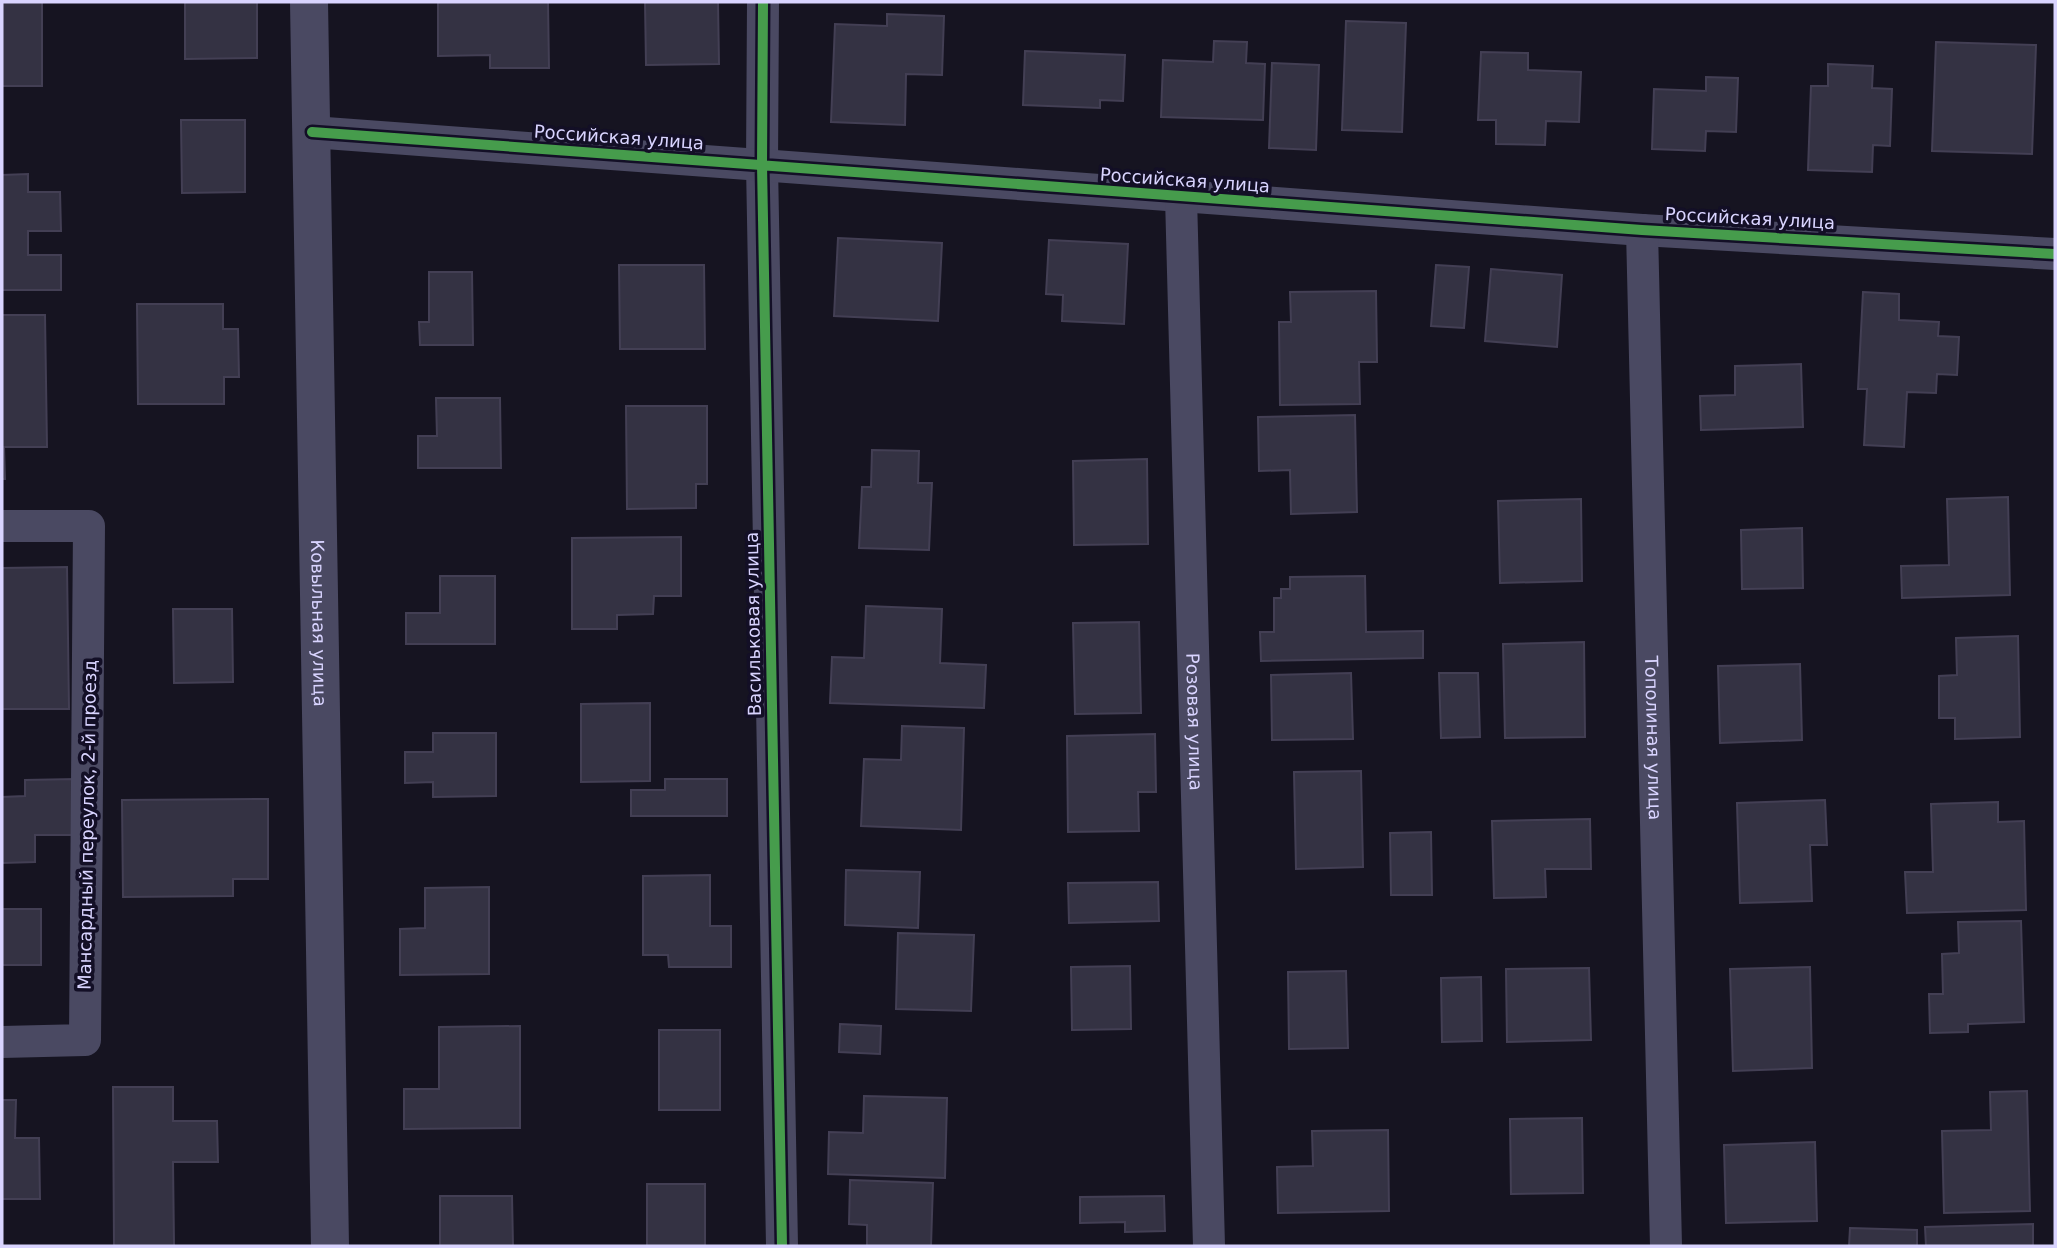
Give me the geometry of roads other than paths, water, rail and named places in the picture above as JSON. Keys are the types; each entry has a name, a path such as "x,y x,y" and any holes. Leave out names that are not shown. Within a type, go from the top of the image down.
{"street":[{"name":"Ковыльная улица","path":"309,2 331,1246"},
{"name":"Васильковая улица","path":"763,2 762,165 782,1246"},
{"name":"Российская улица","path":"313,132 1642,230 2055,254"},
{"name":"Розовая улица","path":"1181,197 1209,1246"},
{"name":"Тополиная улица","path":"1642,230 1666,1246"},
{"name":"Мансардный переулок, 2-й проезд","path":"2,526 89,526 85,1040 2,1042"}]}
